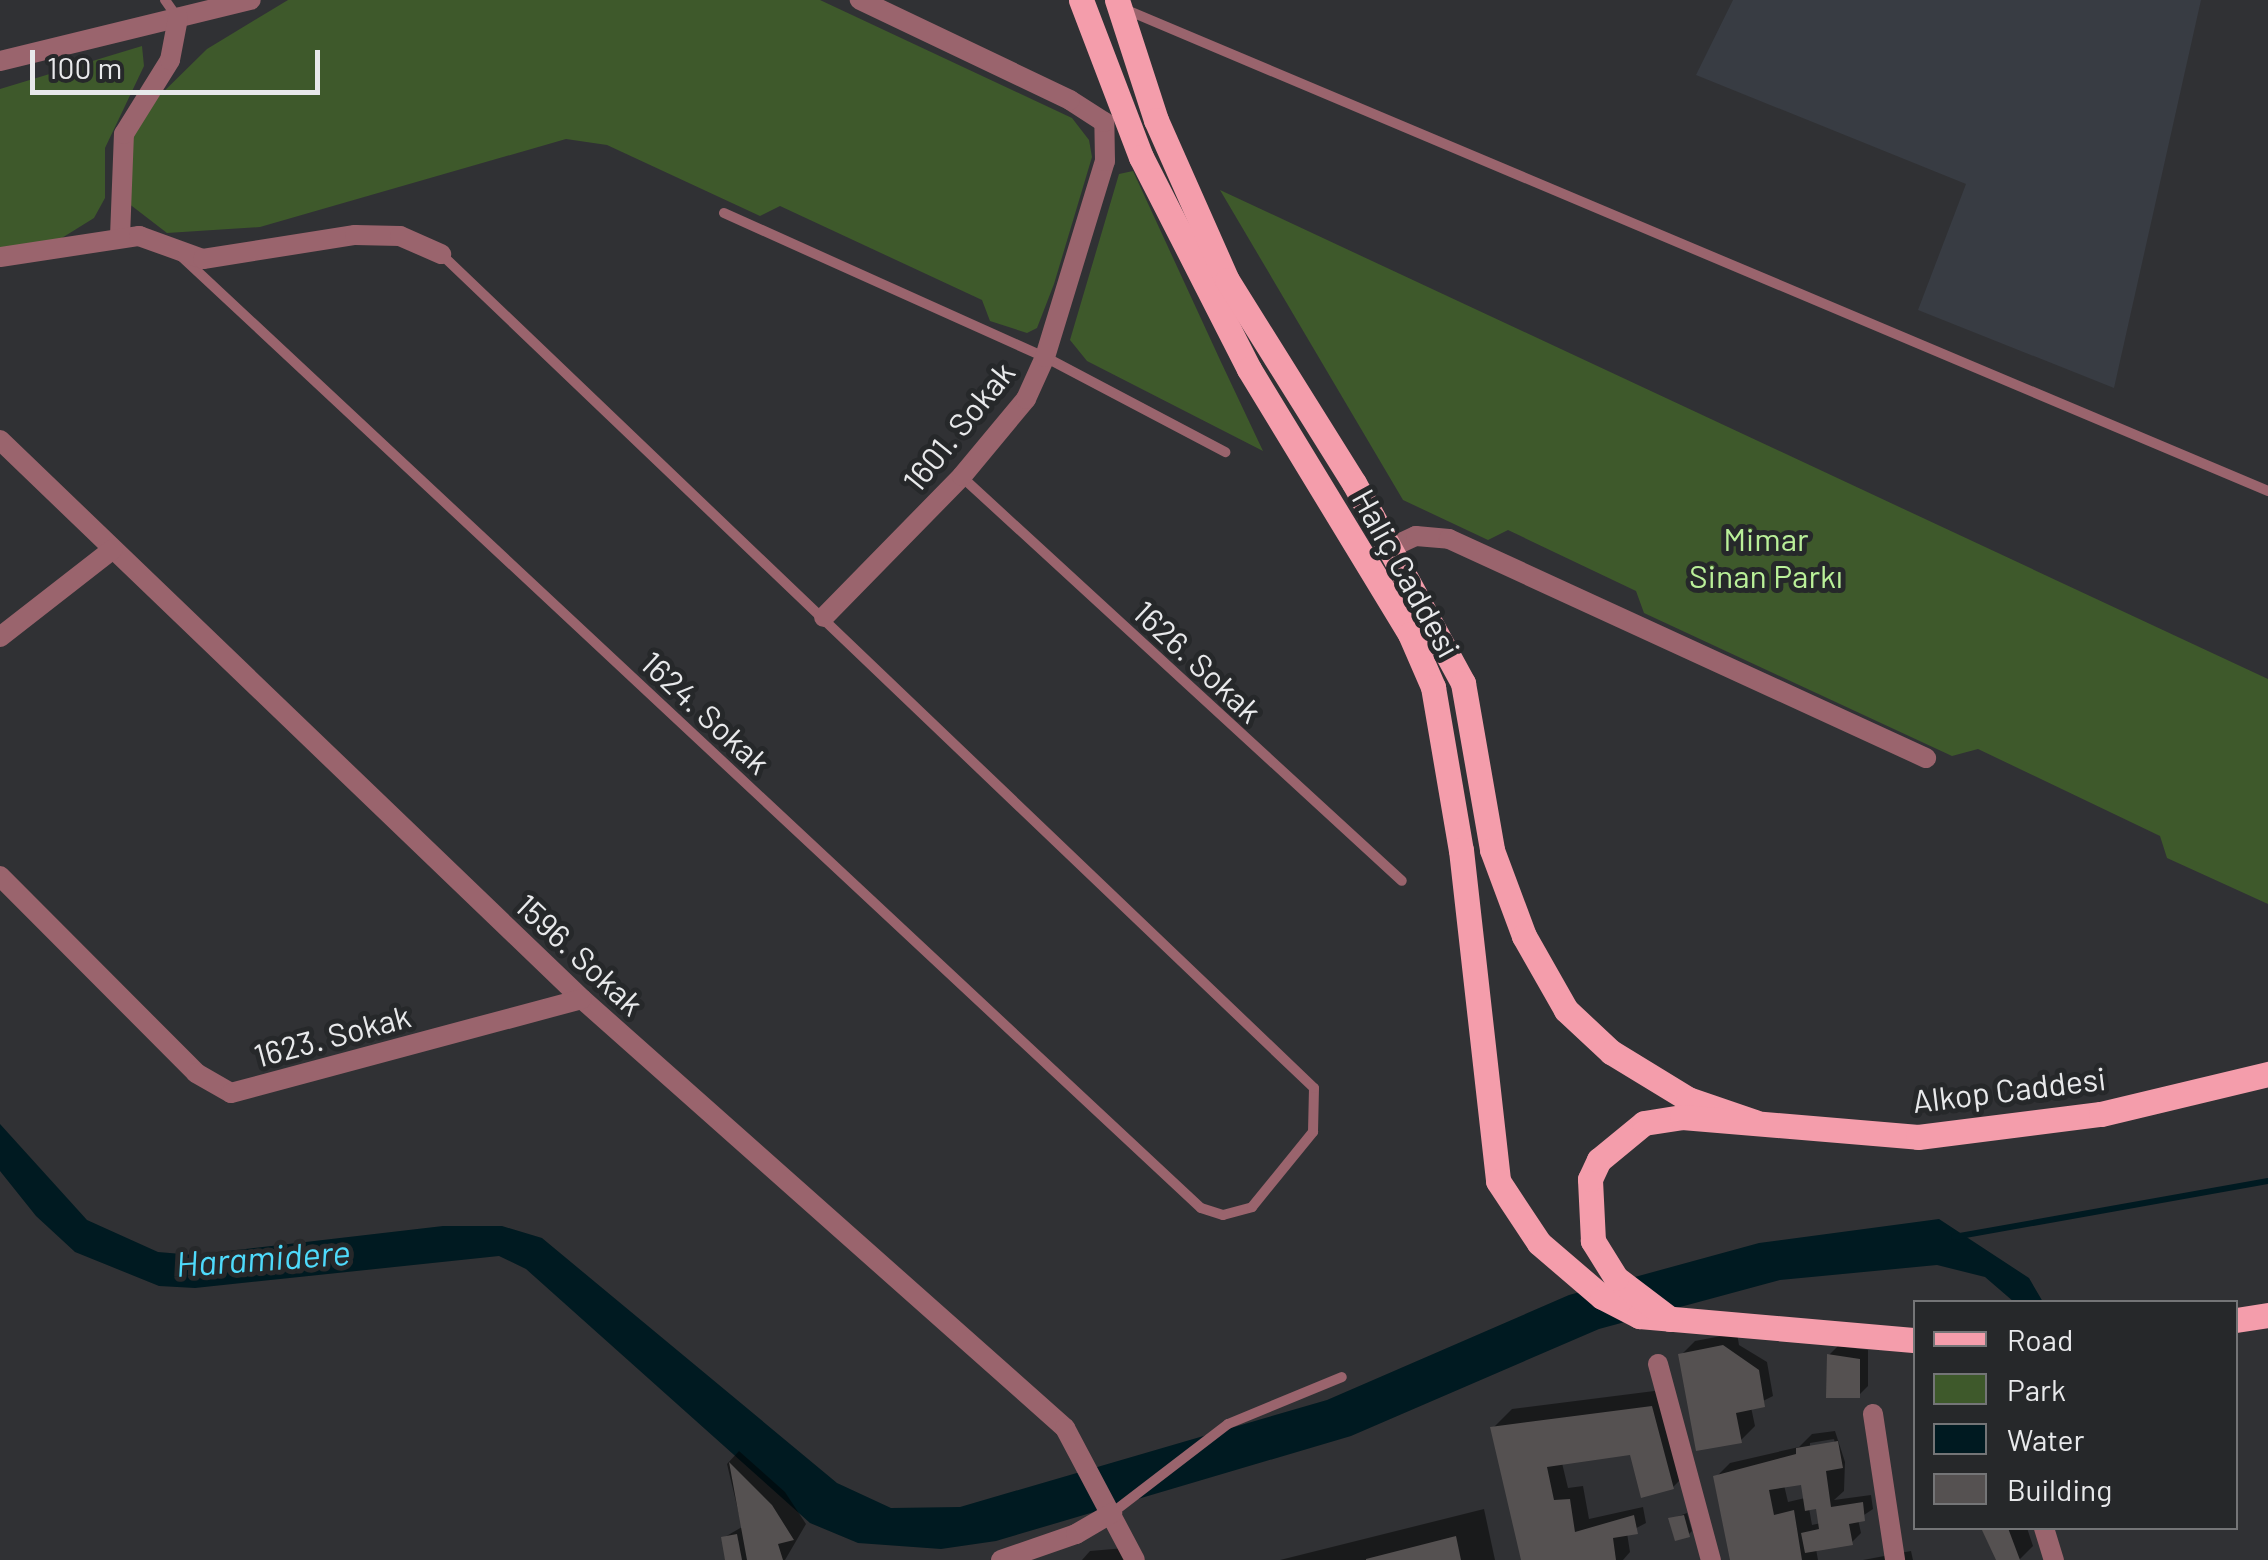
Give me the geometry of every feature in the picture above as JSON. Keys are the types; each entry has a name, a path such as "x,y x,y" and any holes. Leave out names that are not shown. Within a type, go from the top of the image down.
{"main road":[{"name":"Haliç Caddesi","path":"1081,0 1112,114 1249,368 1410,634 1433,687 1461,850 1498,1182 1540,1243 1578,1280 1638,1316 1670,1319"},
{"name":"Haliç Caddesi","path":"1118,3 1146,90 1227,280 1392,547 1464,682 1492,850 1524,936 1566,1010 1611,1052 1688,1099 1754,1122"},
{"path":"1112,114 1146,90"},
{"name":"Alkop Caddesi","path":"1754,1122 1918,1137 2101,1114 2260,1081"},
{"path":"1754,1122 1682,1117 1644,1123 1599,1160 1590,1179 1593,1242 1616,1278 1670,1319 1913,1340"}],"street":[{"path":"0,61 251,0"},
{"path":"860,0 1112,114"},
{"path":"120,236 124,134 170,60 178,18"},
{"name":"1601. Sokak","path":"824,617 962,476 1026,400 1045,357 1106,161 1112,114"},
{"path":"0,257 78,250 120,236 138,236 177,252 230,256 354,235 400,236 441,254"},
{"name":"1596. Sokak","path":"0,440 582,999 1064,1428 1135,1560"},
{"path":"1392,547 1416,536 1449,539 1926,758"},
{"path":"0,637 112,549"},
{"name":"1623. Sokak","path":"0,876 196,1072 230,1094 582,999"},
{"path":"1658,1364 1711,1560"},
{"path":"1873,1414 1895,1560"},
{"path":"1001,1560 1076,1534 1112,1513"},
{"path":"2045,1530 2054,1560"}],"lane":[{"path":"165,0 178,18"},
{"path":"1118,3 2268,490"},
{"path":"724,213 1045,357 1225,452"},
{"name":"1624. Sokak","path":"177,252 1201,1208 1234,1214 1259,1201 1313,1132 1314,1088 824,617"},
{"path":"441,254 824,617"},
{"name":"1626. Sokak","path":"962,476 1402,881"},
{"path":"1112,1513 1228,1424 1342,1377"}],"shaded area":[{"path":"1733,0 2201,0 2114,388 1918,310 1966,184 1696,75"}],"green space":[{"path":"288,0 820,0 1072,118 1089,140 1092,157 1054,284 1037,328 1027,333 990,321 982,300 780,206 760,216 607,145 566,139 260,227 167,233 128,203 131,137 149,106 207,49"},
{"path":"142,46 144,66 105,148 105,198 94,218 57,241 0,248 0,89"},
{"path":"1133,171 1263,451 1087,361 1070,340 1119,174"},
{"name":"Mimar Sinan Parkı","path":"1220,190 2268,679 2268,904 2167,858 2160,836 1978,749 1952,756 1644,613 1636,591 1508,530 1488,540 1403,500"}],"water":[{"name":"Haramidere","path":"0,1124 87,1220 158,1252 194,1255 443,1226 502,1226 542,1238 837,1483 891,1508 960,1507 1327,1400 1569,1295 1759,1243 1939,1219 2029,1278 2042,1300 2012,1300 1985,1277 1937,1265 1780,1280 1599,1329 1351,1436 996,1541 941,1549 858,1543 810,1523 526,1269 499,1256 195,1288 159,1286 75,1252 36,1216 0,1171"}],"building":[{"path":"1723,1345 1759,1370 1765,1407 1736,1413 1742,1443 1696,1451 1678,1354"},
{"path":"1827,1354 1860,1359 1860,1398 1826,1398"},
{"path":"1652,1406 1674,1489 1641,1498 1630,1455 1547,1467 1554,1500 1570,1499 1575,1532 1634,1515 1638,1534 1613,1538 1616,1560 1521,1560 1490,1427"},
{"path":"1838,1441 1843,1468 1826,1471 1831,1507 1863,1502 1865,1521 1849,1524 1853,1545 1805,1553 1801,1533 1819,1529 1816,1509 1805,1511 1801,1485 1769,1490 1774,1515 1794,1510 1802,1560 1730,1560 1713,1476 1796,1454 1796,1448"},
{"path":"729,1462 772,1505 794,1540 778,1544 783,1560 747,1560"},
{"path":"1684,1515 1690,1537 1675,1541 1668,1518"},
{"path":"1982,1530 2009,1530 2020,1560 1996,1560"},
{"path":"737,1534 742,1560 725,1560 721,1537"},
{"path":"1456,1536 1461,1560 1366,1560 1366,1559"}],"waterway":[{"path":"1954,1237 2268,1181"}]}
